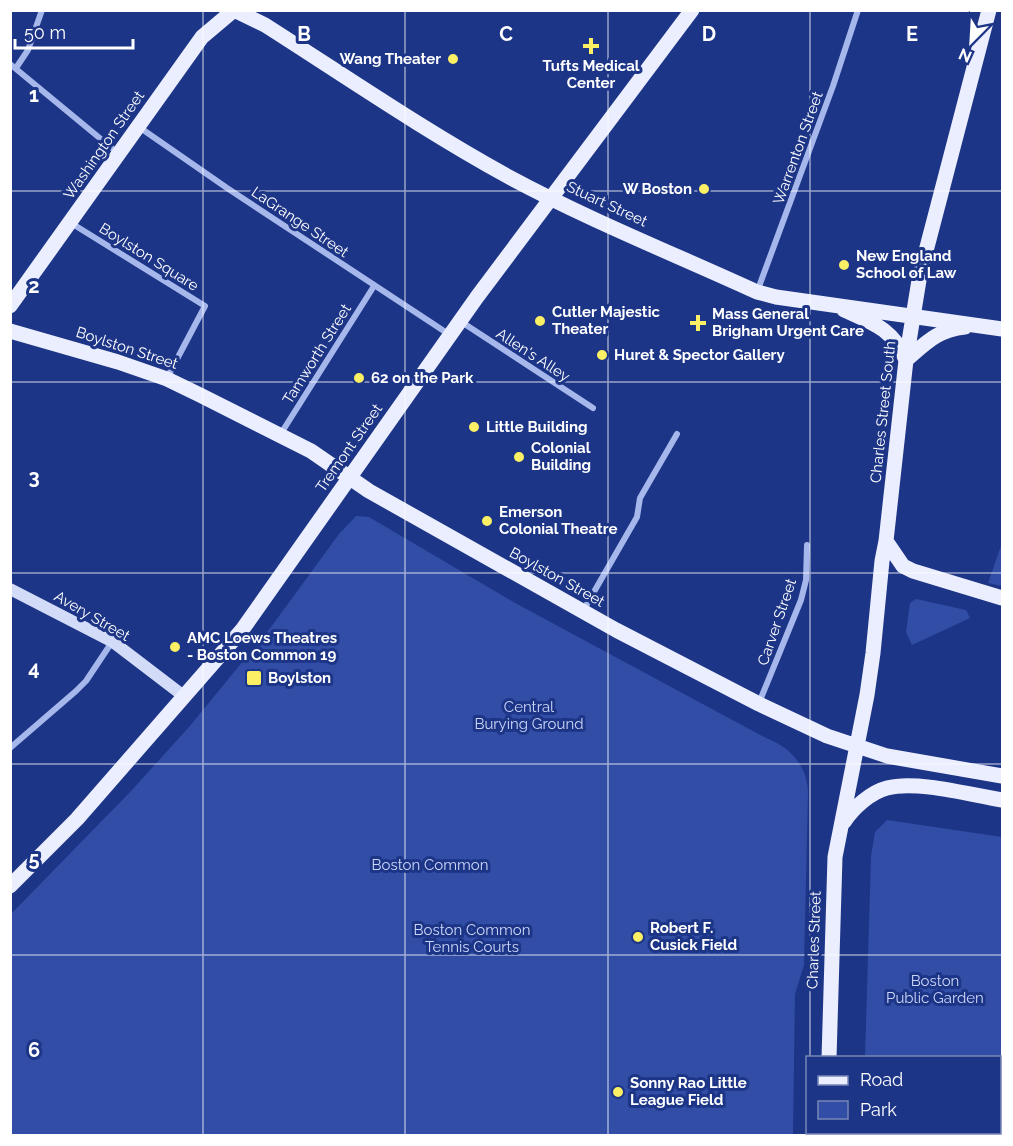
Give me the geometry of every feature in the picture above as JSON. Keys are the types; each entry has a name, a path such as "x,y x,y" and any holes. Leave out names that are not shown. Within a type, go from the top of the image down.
{"main road":[{"name":"Washington Street","path":"10,306 202,37 234,10"},
{"name":"Stuart Street","path":"234,10 265,25 461,150 552,198 757,292 776,297 995,327"},
{"name":"Tremont Street","path":"10,886 76,819 242,630 532,221 552,198 692,10"},
{"name":"Charles Street South","path":"842,824 873,653 882,561 913,315 924,257 989,10"},
{"path":"827,303 883,328 897,342 906,360 945,330 962,327 995,327"},
{"name":"Boylston Street","path":"10,331 167,379 280,435 322,458 399,508 583,611 759,704 827,736 887,756 1002,776"},
{"path":"886,541 903,566 913,572 1002,598"},
{"name":"Avery Street","path":"10,589 113,642 184,697"},
{"path":"842,824 854,809 884,789 891,787 918,786 1002,800"},
{"name":"Charles Street","path":"829,1056 835,857 842,824"}],"street":[{"path":"42,10 28,50 13,66 119,154"},
{"name":"Warrenton Street","path":"757,292 833,86 858,10"},
{"name":"LaGrange Street","path":"138,127 450,336"},
{"name":"Boylston Square","path":"71,223 205,306 167,379"},
{"name":"Tamworth Street","path":"280,435 375,286"},
{"name":"Allen's Alley","path":"460,321 593,408"},
{"path":"583,611 637,517 640,498 676,434"},
{"name":"Carver Street","path":"759,704 801,600 806,580 807,545"},
{"path":"10,748 76,691 113,642"}],"green space":[{"name":"Boston Common","path":"356,516 369,517 517,604 783,746 801,765 808,792 804,965 795,994 793,1135 11,1135 11,914 132,790 189,727 271,627 339,534"},
{"path":"1002,543 1002,586 988,583"},
{"path":"916,599 966,610 970,618 912,645 906,632 910,603"},
{"name":"Boston Public Garden","path":"887,820 1002,837 1002,1135 862,1135 1001,1134 1001,1056 865,1056 871,856 875,832"}],"place":[{"name":"Tufts Medical Center","path":"591,46"},
{"name":"Wang Theater","path":"453,59"},
{"name":"W Boston","path":"704,189"},
{"name":"New England School of Law","path":"844,265"},
{"name":"Cutler Majestic Theater","path":"540,321"},
{"name":"Mass General Brigham Urgent Care","path":"698,323"},
{"name":"Huret & Spector Gallery","path":"602,355"},
{"name":"62 on the Park","path":"359,378"},
{"name":"Little Building","path":"474,427"},
{"name":"Colonial Building","path":"519,457"},
{"name":"Emerson Colonial Theatre","path":"487,521"},
{"name":"AMC Loews Theatres - Boston Common 19","path":"175,647"},
{"name":"Boylston","path":"254,678"},
{"name":"Robert F. Cusick Field","path":"638,937"},
{"name":"Sonny Rao Little League Field","path":"618,1092"}],"park label":[{"name":"Central Burying Ground","path":"529,716"},
{"name":"Boston Common Tennis Courts","path":"472,938"}]}
